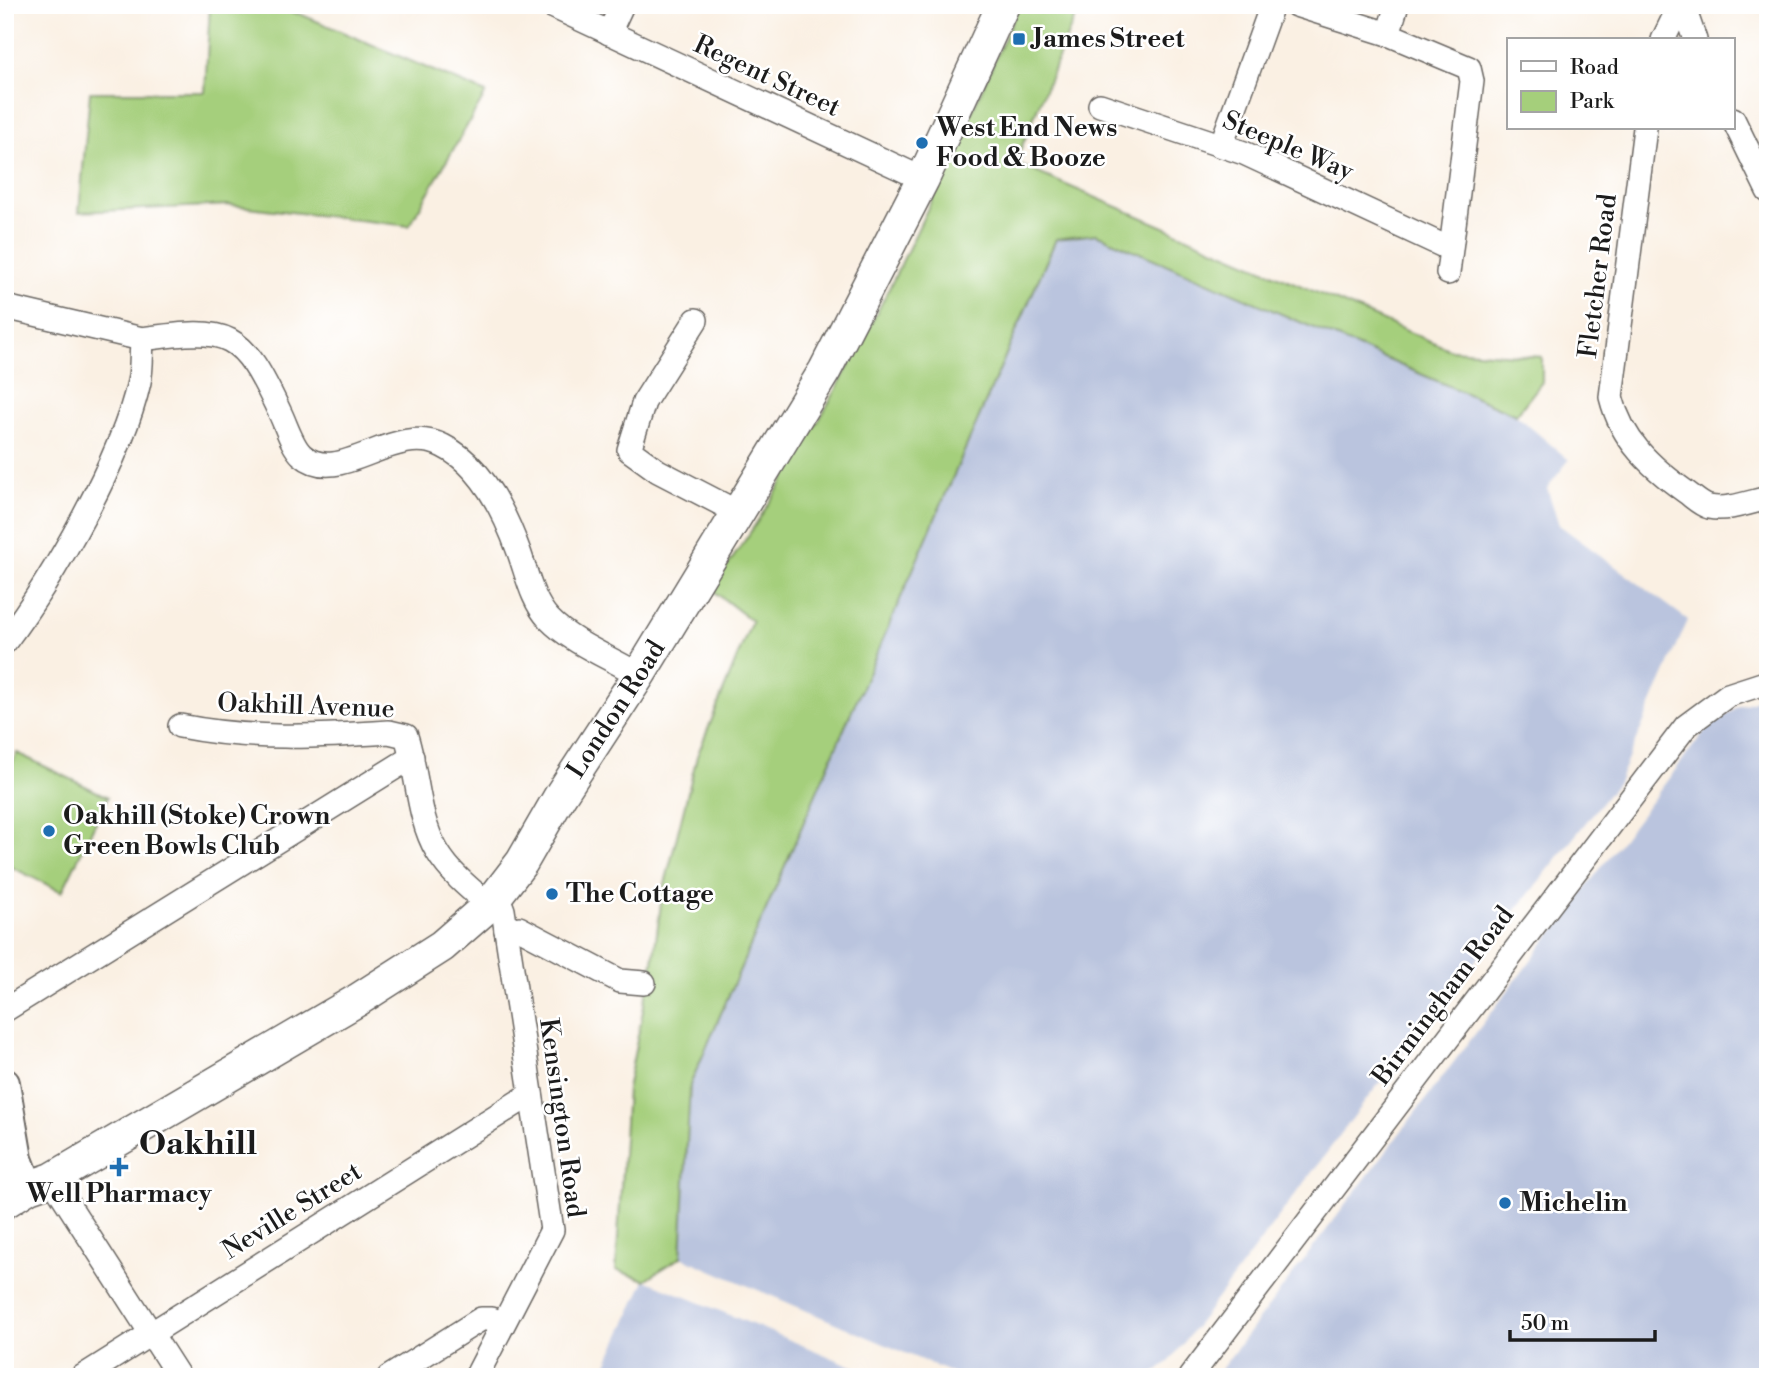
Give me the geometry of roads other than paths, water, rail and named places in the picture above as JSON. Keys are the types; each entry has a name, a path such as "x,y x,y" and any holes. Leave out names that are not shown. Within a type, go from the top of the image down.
{"main road":[{"name":"London Road","path":"29,1189 356,1001 497,910 560,796 639,675 825,370 923,179 1003,5"}],"street":[{"name":"Regent Street","path":"550,5 923,179"},
{"path":"609,33 622,5"},
{"path":"1221,146 1272,5"},
{"path":"1296,5 1388,34 1469,68 1472,81 1448,273"},
{"path":"1388,34 1397,5"},
{"path":"1664,38 1681,5"},
{"path":"1681,5 1694,38"},
{"name":"Steeple Way","path":"1100,105 1244,153 1450,249"},
{"path":"1734,121 1768,191"},
{"name":"Fletcher Road","path":"1645,130 1611,397 1622,429 1634,447 1661,474 1706,507 1720,508 1768,498"},
{"path":"5,307 142,339 215,334 239,345 257,366 300,454 314,463 330,465 350,461 383,446 413,440 441,444 479,476 505,517 539,605 550,620 639,675"},
{"path":"696,320 644,402 629,450 658,471 739,513"},
{"path":"5,642 60,554 125,428 140,379 142,339"},
{"name":"Birmingham Road","path":"1190,1377 1685,726 1728,695 1768,682"},
{"name":"Oakhill Avenue","path":"180,726 222,735 264,738 398,732 406,736 421,808 436,850 463,883 497,910"},
{"path":"5,1010 412,757"},
{"path":"497,910 519,928 620,981 644,983"},
{"name":"Kensington Road","path":"477,1377 552,1230 531,1094 497,910"},
{"path":"5,1083 18,1159 29,1189 152,1333 179,1377"},
{"name":"Neville Street","path":"82,1377 531,1094"},
{"path":"389,1377 481,1319 492,1319 502,1325"}],"place":[{"name":"James Street","path":"1019,39"},
{"name":"West End News Food & Booze","path":"922,143"},
{"name":"Oakhill (Stoke) Crown Green Bowls Club","path":"49,831"},
{"name":"The Cottage","path":"552,894"},
{"name":"Well Pharmacy","path":"119,1167"},
{"name":"Michelin","path":"1505,1203"}],"district":[{"name":"Oakhill","path":"198,1144"}]}
